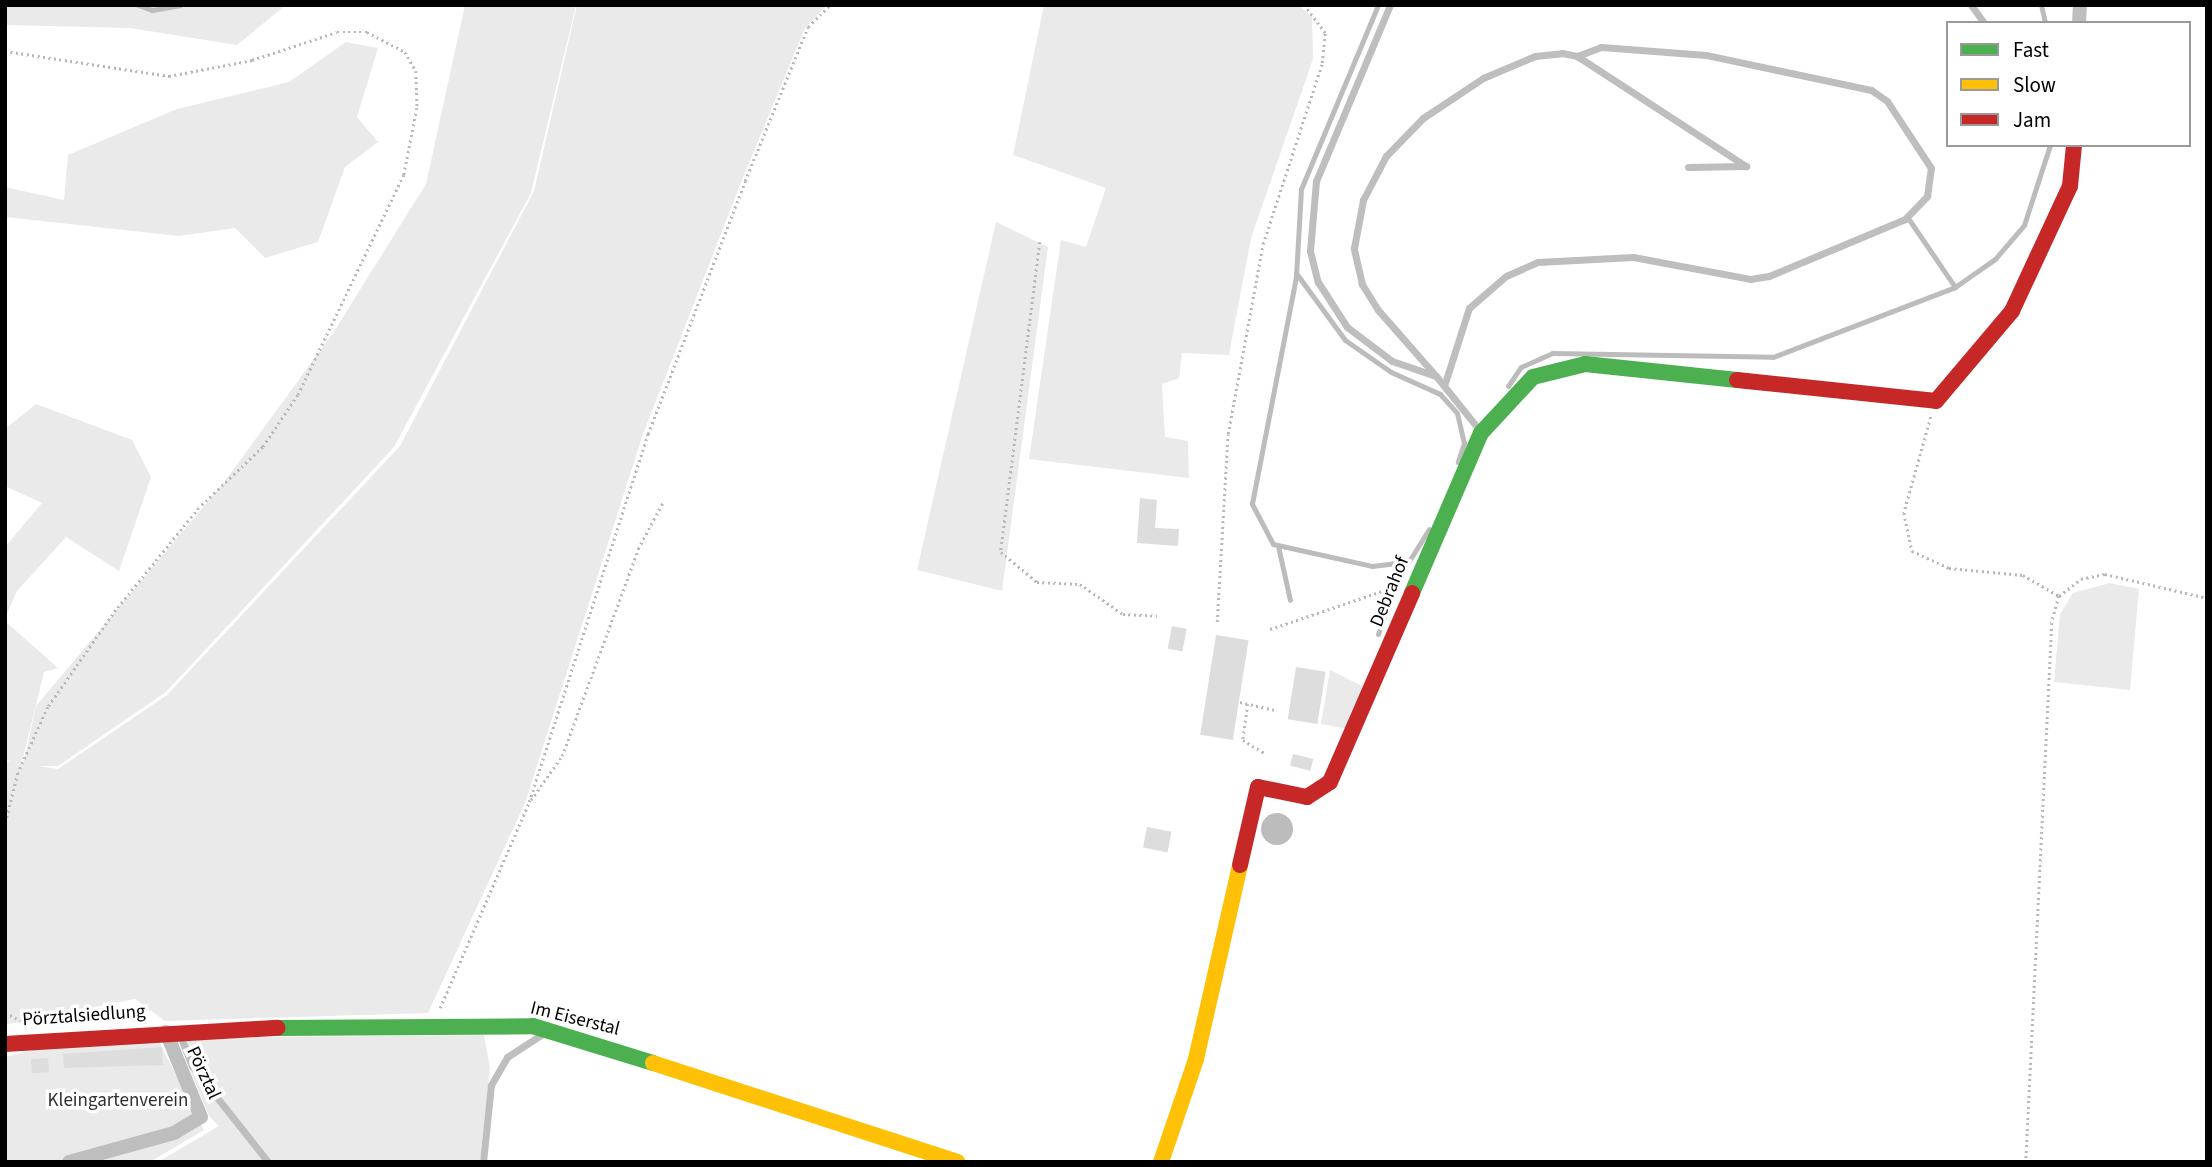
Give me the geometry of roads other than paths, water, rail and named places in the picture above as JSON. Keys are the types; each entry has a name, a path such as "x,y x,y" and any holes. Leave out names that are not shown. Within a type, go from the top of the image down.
{"street":[{"name":"Debrahof","path":"1161,1162 1196,1059 1258,787 1307,797 1330,782 1481,433 1508,397 1533,377 1585,364 1936,401 2012,311 2070,186 2072,147"},
{"name":"Im Eiserstal","path":"172,1031 431,1027 550,1030 871,1129 957,1162"},
{"name":"Pörztalsiedlung","path":"5,1044 172,1031"},
{"name":"Pörztal","path":"69,1162 174,1133 201,1117 172,1031"}],"lane":[{"path":"1390,5 1316,181 1310,251 1318,282 1347,327 1392,361 1436,376"},
{"path":"1971,5 1983,21"},
{"path":"1445,383 1469,308 1506,276 1538,262 1633,257 1750,279 1769,276 1906,219 1927,196 1931,168 1886,101 1871,90 1706,55 1601,47 1577,56 1535,56 1483,78 1423,118 1386,156 1363,200 1354,248 1362,284 1436,376 1445,383 1481,433"},
{"path":"1577,56 1746,166 1688,167"},
{"path":"483,1162 499,1070 507,1057 550,1030"},
{"path":"172,1031 192,1066 268,1162"}],"waterway":[{"path":"138,5 152,10 181,5"},
{"path":"1378,5 1301,189 1296,277 1252,504 1273,544 1372,566 1407,562"},
{"path":"2041,5 2045,21"},
{"path":"1508,386 1521,367 1553,353 1773,357 1955,287 1995,259 2024,225 2049,147"},
{"path":"1910,221 1955,287"},
{"path":"1296,273 1345,340 1391,372 1440,394 1457,413 1464,443 1458,462"},
{"path":"1401,574 1429,529"},
{"path":"1278,546 1290,600"},
{"path":"1378,634 1393,593"}],"park label":[{"name":"Kleingartenverein","path":"118,1101"}]}
